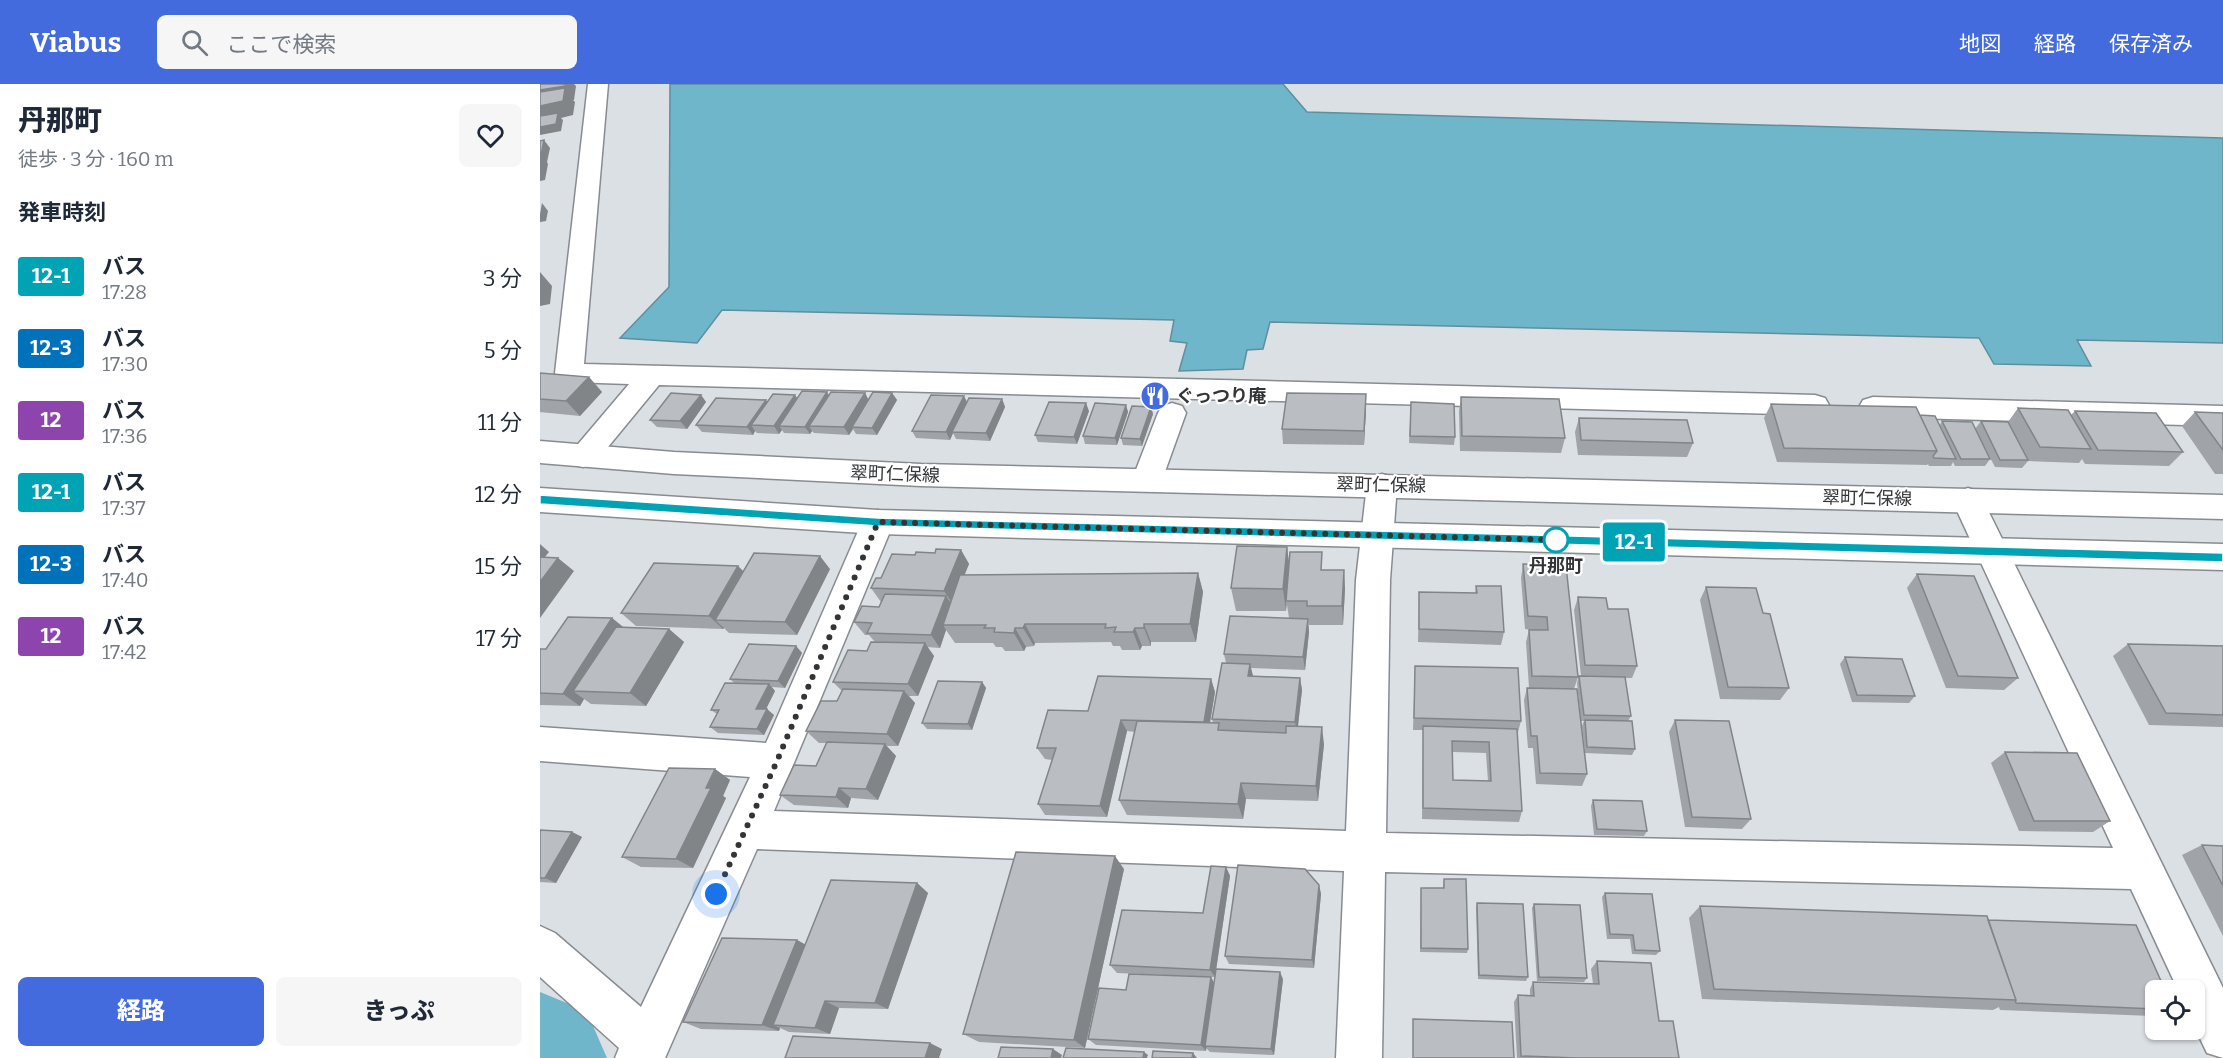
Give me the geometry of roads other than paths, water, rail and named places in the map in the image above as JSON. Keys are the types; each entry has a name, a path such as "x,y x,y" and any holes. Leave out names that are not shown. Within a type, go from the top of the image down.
{"main road":[{"path":"598,84 569,373 2223,416"},
{"path":"583,456 652,375"},
{"path":"1147,480 1172,413"},
{"name":"翠町仁保線","path":"540,452 674,463 921,475 2223,507"},
{"path":"1359,1058 1373,580 1382,485"},
{"path":"540,500 878,522 2223,557"},
{"path":"1968,500 2223,1037"},
{"path":"540,948 643,1051 777,761 878,522"},
{"path":"540,744 777,761"},
{"path":"745,829 1364,852 2143,869"}],"water":[{"path":"670,84 1283,84 1307,112 2223,138 2223,343 2077,340 2091,366 1994,364 1979,338 1270,322 1263,349 1247,350 1243,369 1179,371 1187,343 1170,341 1174,320 722,310 697,343 620,338 669,287"}],"waterway":[{"path":"540,1047 551,1058"}],"place":[{"name":"ぐっつり庵","path":"1155,396"},
{"name":"丹那町","path":"1556,540"}]}
